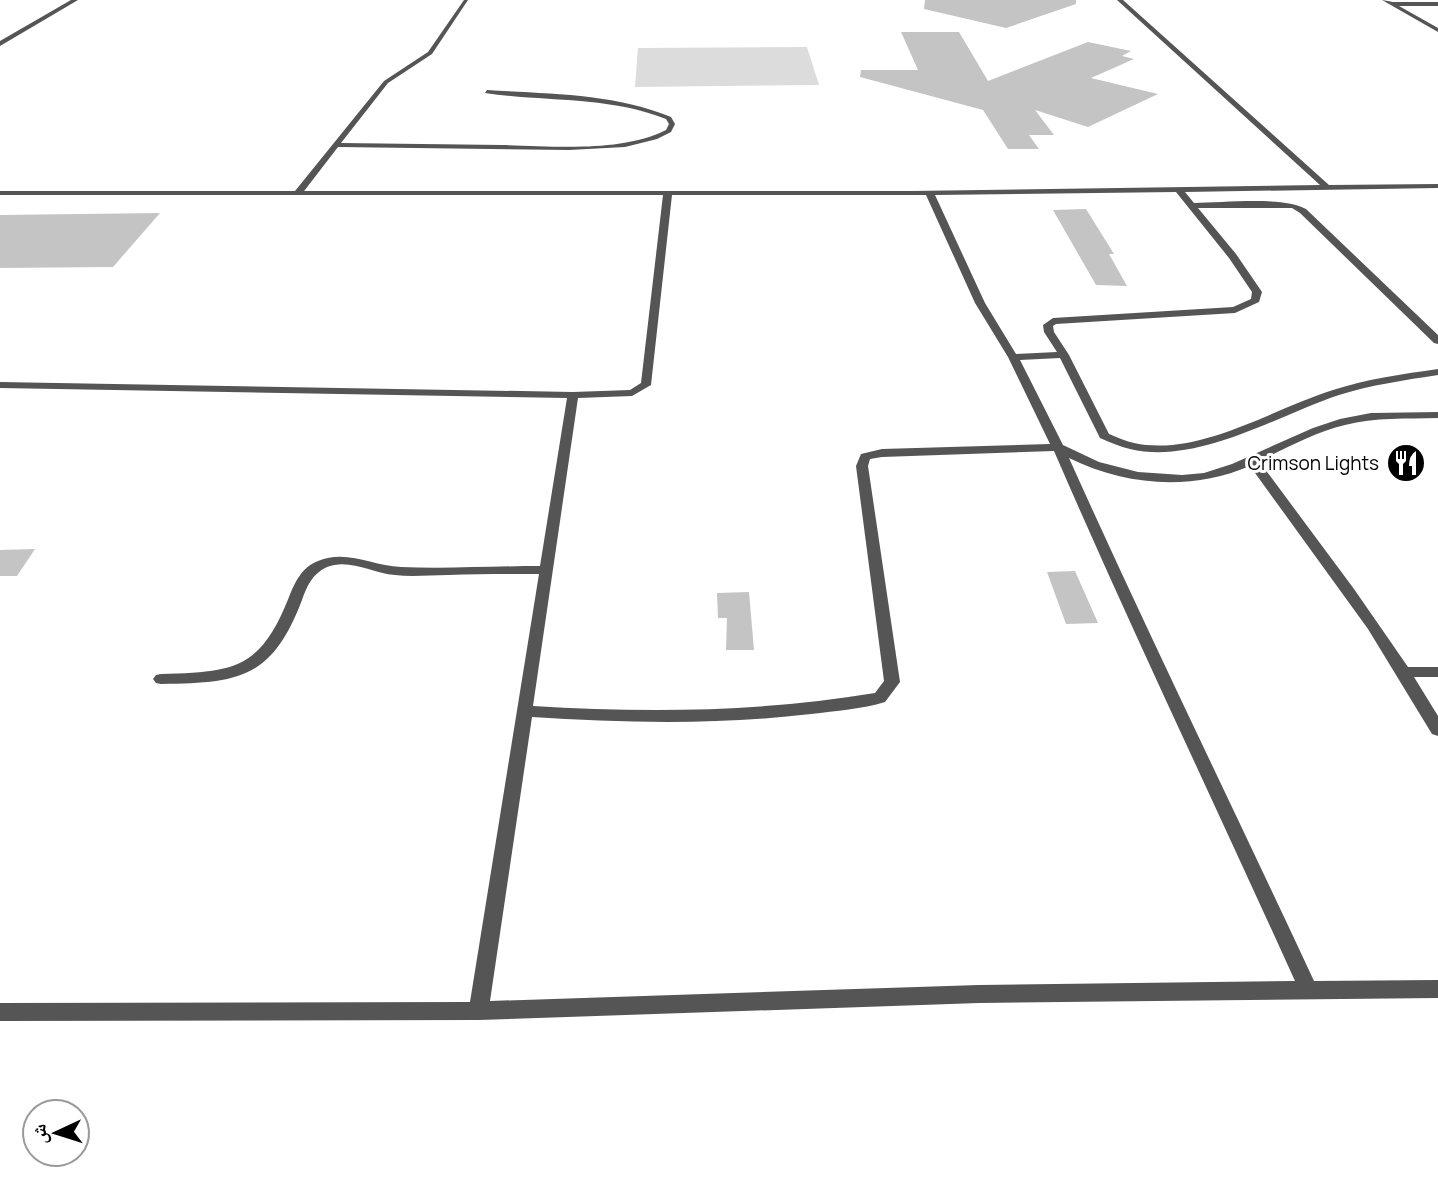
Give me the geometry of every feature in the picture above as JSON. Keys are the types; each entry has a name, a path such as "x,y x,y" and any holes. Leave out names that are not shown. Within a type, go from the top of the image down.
{"street":[{"path":"0,44 75,0"},
{"path":"1120,0 1328,188"},
{"path":"1389,2 1438,4"},
{"path":"1389,2 1438,30"},
{"path":"0,193 929,192 1438,186"},
{"path":"1178,189 1233,256 1257,292 1256,300 1235,310 1053,321 1048,325 1049,332 1064,355 1104,436 1127,446 1159,449 1189,446 1337,393 1438,372"},
{"path":"0,385 573,395 632,393 646,385 668,192"},
{"path":"929,192 980,303 1013,357 1058,447 1125,599 1308,989"},
{"path":"1192,206 1294,206 1303,211 1438,341"},
{"path":"1013,357 1064,355"},
{"path":"479,1011 573,395"},
{"path":"524,711 611,717 705,717 880,698 892,682 862,466 865,457 882,453 1058,447 1072,457 1104,470 1158,478 1192,478 1221,472 1334,424 1373,416 1438,415"},
{"path":"1252,460 1334,571 1438,730"},
{"path":"161,679 217,678 228,676 256,662 271,649 286,625 303,578 320,565 349,560 389,571 546,570"},
{"path":"1402,673 1438,672"},
{"path":"0,1012 479,1011 979,994 1438,989"}],"lane":[{"path":"298,193 386,82 430,53 467,0"},
{"path":"336,145 569,148 625,145 655,138 669,131 672,124 669,118 643,108 559,97 487,92"}],"shaded area":[{"path":"807,47 819,85 635,87 638,48"}],"building":[{"path":"925,0 1076,0 1076,4 1006,28 924,9"},
{"path":"901,32 959,32 988,81 1088,42 1131,51 1122,56 1134,59 1091,78 1158,94 1088,127 1035,110 1054,135 1029,135 1039,149 1008,149 983,110 860,77 861,70 918,70"},
{"path":"1086,209 1114,254 1109,254 1127,286 1096,285 1053,210"},
{"path":"160,213 113,267 0,268 0,215"},
{"path":"35,549 17,576 0,576 0,550"},
{"path":"1075,571 1098,623 1066,624 1047,572"},
{"path":"749,592 754,650 726,650 727,618 718,618 717,593"}],"place":[{"name":"Crimson Lights","path":"1406,463"}]}
